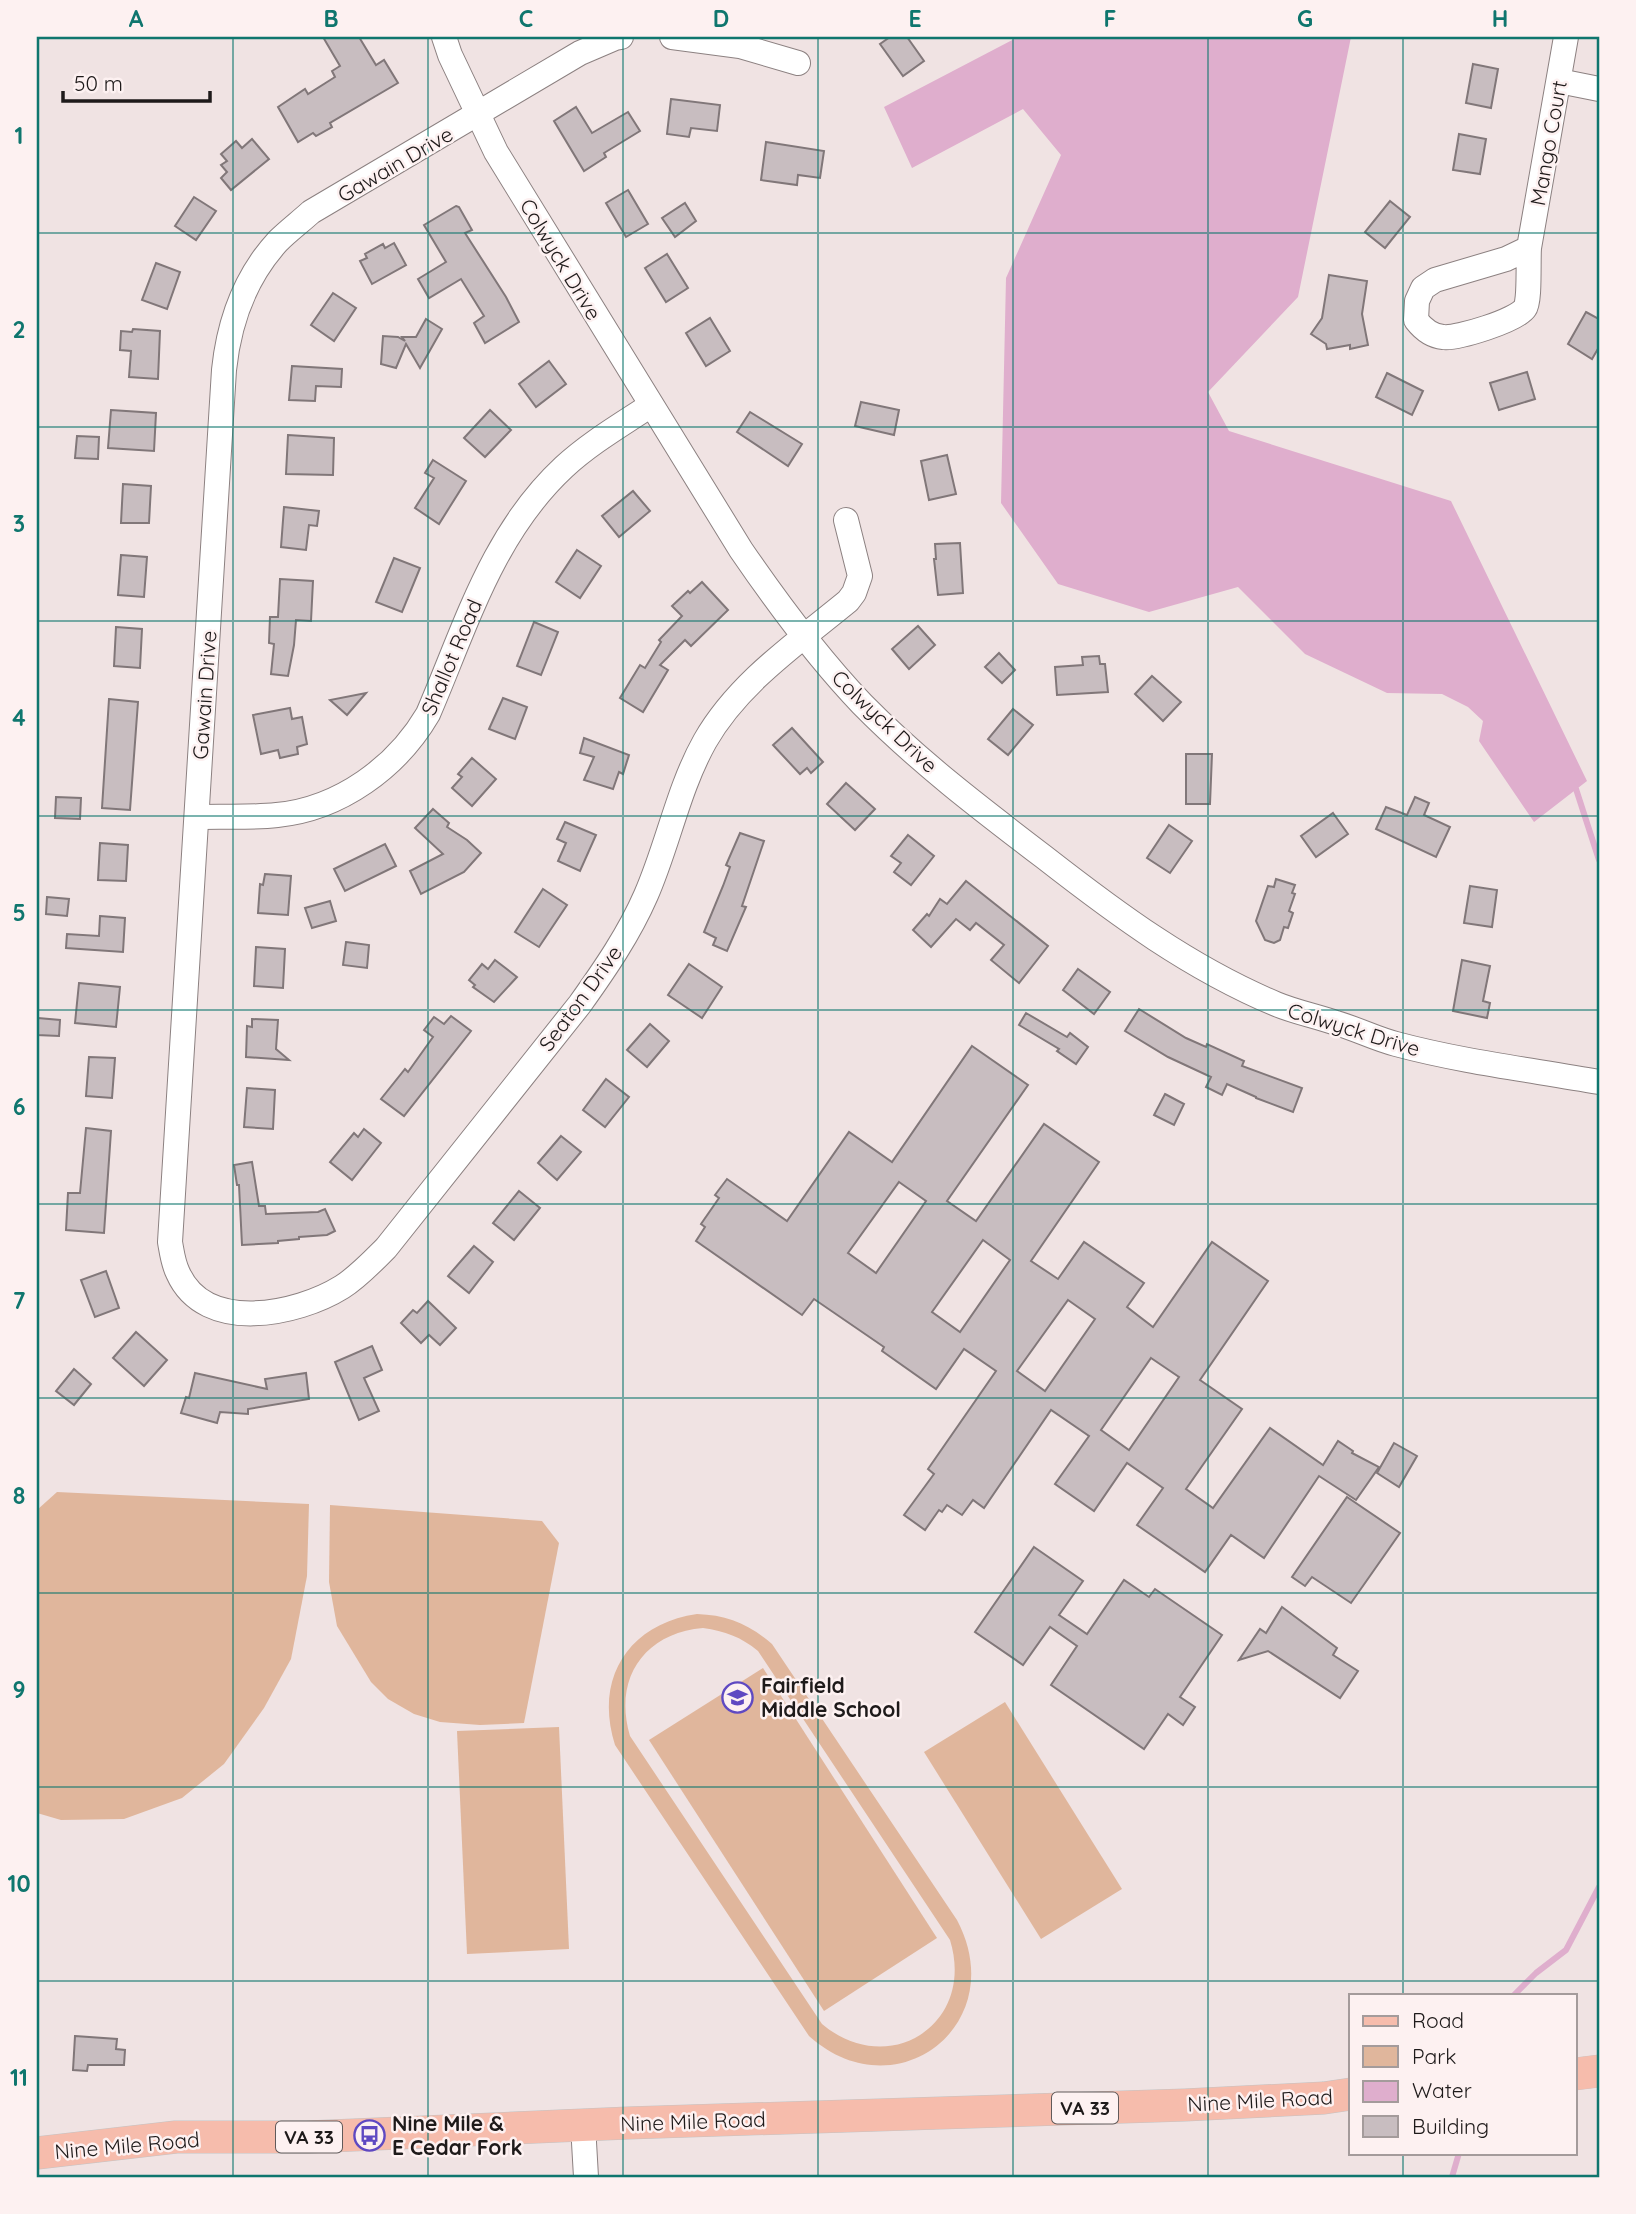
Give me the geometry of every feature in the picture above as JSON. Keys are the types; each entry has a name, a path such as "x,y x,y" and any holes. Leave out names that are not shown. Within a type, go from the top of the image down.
{"main road":[{"path":"1576,2074 1599,2071"},
{"name":"Nine Mile Road","path":"37,2153 176,2137 307,2137 1185,2105 1349,2094"}],"street":[{"name":"Colwyck Drive","path":"444,37 496,152 741,550 779,607 804,637 863,704 922,760 1123,918 1202,968 1278,1005 1394,1044 1441,1055 1599,1082"},
{"name":"Gawain Drive","path":"288,1309 242,1314 217,1309 198,1298 178,1275 170,1242 224,370 235,313 262,261 279,240 311,212 580,53 621,37"},
{"path":"672,37 740,46 798,62"},
{"name":"Mango Court","path":"1529,248 1506,259 1435,280 1423,288 1417,301 1416,320 1425,331 1444,338 1516,317 1526,308 1529,296 1529,248 1566,37"},
{"path":"1559,81 1599,89"},
{"name":"Shallot Road","path":"197,817 277,815 299,811 322,804 356,787 397,757 420,729 428,714 482,582 504,540 529,504 585,449 651,405"},
{"name":"Seaton Drive","path":"288,1309 341,1288 372,1263 580,1004 609,963 646,894 690,772 706,740 727,708 752,681 848,601 854,593 860,576 846,520"},
{"path":"583,2125 586,2177"}],"green space":[{"path":"57,1492 309,1504 307,1576 291,1659 264,1708 224,1764 182,1798 124,1819 61,1820 37,1813 37,1510"},
{"path":"330,1505 542,1521 559,1543 524,1723 480,1725 440,1722 414,1714 388,1699 371,1682 337,1626 329,1582"},
{"path":"697,1614 718,1616 746,1626 772,1644 957,1920 970,1958 969,1993 957,2023 936,2046 909,2061 877,2065 843,2058 809,2036 615,1745 609,1698 622,1658 635,1642 652,1629","holes":["703,1628 739,1638 758,1651 950,1940 955,1970 950,1996 939,2018 921,2035 899,2044 874,2046 848,2040 822,2024 630,1736 626,1696 630,1678 638,1663 649,1649 664,1639"]},
{"path":"763,1668 937,1938 824,2011 649,1740"},
{"path":"1005,1702 1122,1889 1041,1939 924,1752"},
{"path":"559,1727 569,1949 467,1954 457,1731"}],"water":[{"path":"1018,37 1351,37 1298,297 1208,392 1229,431 1451,501 1587,781 1534,822 1479,741 1483,721 1468,707 1442,694 1387,693 1305,654 1238,587 1149,612 1058,584 1001,503 1006,278 1061,155 1023,109 912,168 884,107"}],"building":[{"path":"323,37 359,37 376,65 384,60 398,83 330,123 332,127 316,136 313,133 298,142 278,107 305,89 308,94 335,77 332,71 340,66"},
{"path":"890,37 907,37 924,61 903,76 880,44"},
{"path":"1473,64 1498,69 1491,108 1466,103"},
{"path":"671,99 720,105 717,131 691,128 689,137 667,134"},
{"path":"576,107 592,133 628,112 640,131 604,153 606,157 584,171 554,121"},
{"path":"1459,134 1486,139 1480,174 1453,170"},
{"path":"252,139 269,159 231,190 221,178 227,172 221,165 227,161 221,154 236,141 242,148"},
{"path":"766,142 824,151 820,178 798,175 797,185 761,180"},
{"path":"628,190 648,224 626,237 606,203"},
{"path":"194,197 216,211 196,240 175,226"},
{"path":"1390,201 1410,217 1385,248 1365,232"},
{"path":"685,203 696,221 675,237 662,218"},
{"path":"456,206 472,230 465,233 519,322 485,343 474,323 484,316 461,279 429,298 418,279 446,262 424,225"},
{"path":"394,243 406,265 372,284 360,261 367,258 365,254 383,244 385,248"},
{"path":"667,254 688,288 666,302 645,268"},
{"path":"156,263 180,272 167,309 142,300"},
{"path":"1329,275 1367,281 1362,314 1368,345 1350,349 1350,345 1327,349 1326,344 1311,334 1322,318"},
{"path":"333,293 356,308 334,341 311,325"},
{"path":"1586,312 1599,319 1599,347 1592,359 1568,344"},
{"path":"710,318 730,351 706,366 686,333"},
{"path":"426,319 442,329 420,368 406,344 396,368 381,364 383,336 398,337 405,341 402,337 416,337"},
{"path":"133,329 160,331 158,379 129,377 131,351 120,350 121,331 132,332"},
{"path":"549,361 566,384 536,407 519,384"},
{"path":"292,366 342,369 341,387 316,386 315,401 289,400"},
{"path":"1527,372 1535,399 1499,410 1490,383"},
{"path":"1387,373 1423,391 1412,415 1376,397"},
{"path":"861,402 899,410 894,435 855,426"},
{"path":"111,410 156,413 154,451 108,448"},
{"path":"490,410 511,430 485,457 464,438"},
{"path":"750,412 802,444 788,466 737,432"},
{"path":"288,435 334,438 333,475 286,474"},
{"path":"77,436 99,437 98,459 75,458"},
{"path":"947,455 956,494 929,500 921,461"},
{"path":"433,460 466,481 439,524 415,508 434,478 425,473"},
{"path":"123,484 151,486 149,523 121,523"},
{"path":"633,491 650,511 619,537 602,516"},
{"path":"284,507 319,511 317,526 309,525 306,550 281,547"},
{"path":"960,543 963,593 938,595 935,544"},
{"path":"577,550 601,566 580,598 556,582"},
{"path":"121,555 147,557 144,597 118,595"},
{"path":"394,558 420,568 402,612 376,602"},
{"path":"280,579 313,581 311,621 296,620 288,676 271,674 274,644 269,643 270,617 278,617"},
{"path":"702,582 728,610 691,646 685,640 660,665 668,670 643,712 620,698 640,665 645,668 661,642 659,640 682,616 672,606"},
{"path":"534,622 558,632 541,675 517,666"},
{"path":"918,626 935,645 909,669 892,649"},
{"path":"116,627 142,629 140,668 114,666"},
{"path":"999,653 1015,670 1002,683 985,667"},
{"path":"1099,656 1100,664 1105,664 1108,692 1057,695 1055,667 1083,665 1082,657"},
{"path":"1152,676 1181,702 1163,721 1135,694"},
{"path":"366,693 347,715 330,700"},
{"path":"503,698 527,707 515,739 489,729"},
{"path":"109,699 138,702 130,810 102,808"},
{"path":"290,708 292,719 302,717 307,744 297,747 298,754 280,758 278,750 261,754 253,715"},
{"path":"1013,709 1033,725 1008,755 988,739"},
{"path":"792,728 823,762 811,773 807,768 800,774 773,745"},
{"path":"584,738 629,755 623,774 619,772 613,789 584,780 594,757 580,753"},
{"path":"1186,754 1212,754 1210,804 1186,804"},
{"path":"472,758 496,779 472,806 452,788 462,777 458,774"},
{"path":"846,783 875,809 855,830 827,804"},
{"path":"56,797 81,798 80,819 55,818"},
{"path":"1415,797 1429,803 1424,815 1450,827 1436,857 1376,829 1386,807 1407,815"},
{"path":"433,809 449,823 447,827 481,853 464,872 421,894 410,871 443,854 415,828"},
{"path":"1333,813 1348,834 1316,857 1301,836"},
{"path":"565,822 596,835 580,871 558,861 566,843 557,839"},
{"path":"1169,825 1192,841 1170,873 1147,858"},
{"path":"740,833 764,841 742,906 746,907 727,951 713,945 716,938 704,932 730,867 726,865"},
{"path":"908,835 934,856 911,885 894,872 901,863 891,856"},
{"path":"100,843 128,845 126,881 98,880"},
{"path":"385,844 396,866 345,891 334,869"},
{"path":"265,874 291,876 288,915 258,913 260,884 263,885"},
{"path":"1276,879 1295,885 1292,893 1295,894 1289,911 1293,913 1288,928 1284,927 1280,940 1274,943 1265,940 1256,921 1268,886 1274,887"},
{"path":"966,881 1048,946 1019,983 991,960 1004,945 976,923 970,930 956,919 931,947 913,930 927,914 929,916 940,899 947,904"},
{"path":"1470,886 1497,890 1492,927 1464,923"},
{"path":"543,889 567,905 539,947 515,932"},
{"path":"47,897 69,899 67,916 46,914"},
{"path":"330,901 336,921 312,928 305,908"},
{"path":"100,916 125,918 123,952 66,948 67,934 99,936"},
{"path":"346,942 369,945 367,968 343,965"},
{"path":"256,947 285,949 283,988 254,986"},
{"path":"495,960 517,977 494,1002 473,987 475,985 469,980 482,964 488,969"},
{"path":"1462,960 1490,966 1483,1001 1490,1003 1487,1018 1453,1011"},
{"path":"689,964 722,987 702,1018 668,995"},
{"path":"1078,969 1110,992 1094,1014 1063,990"},
{"path":"79,983 120,987 116,1027 75,1023"},
{"path":"1139,1009 1186,1038 1206,1047 1207,1044 1244,1061 1242,1066 1302,1088 1293,1112 1227,1084 1222,1095 1206,1087 1211,1077 1168,1057 1125,1031"},
{"path":"1026,1013 1067,1037 1070,1033 1088,1047 1076,1064 1057,1051 1059,1049 1019,1025"},
{"path":"451,1016 471,1031 404,1116 381,1099 405,1069 408,1072 433,1037 424,1030 434,1017 444,1024"},
{"path":"38,1018 60,1020 59,1036 37,1035"},
{"path":"252,1019 278,1020 276,1049 289,1060 246,1057 247,1026 252,1027"},
{"path":"650,1024 669,1041 647,1067 627,1050"},
{"path":"972,1046 1028,1085 947,1201 976,1221 1044,1124 1099,1162 1031,1261 1058,1279 1084,1242 1144,1283 1127,1307 1153,1327 1212,1242 1268,1281 1200,1380 1242,1409 1186,1489 1213,1508 1270,1428 1323,1465 1338,1441 1353,1451 1352,1453 1379,1467 1356,1500 1319,1476 1264,1558 1231,1535 1205,1572 1137,1525 1163,1488 1127,1463 1094,1511 1055,1484 1089,1436 1051,1410 984,1508 973,1500 962,1515 947,1505 942,1512 939,1510 925,1530 904,1515 934,1474 928,1469 996,1371 964,1349 936,1389 882,1351 884,1347 814,1299 802,1315 696,1241 705,1227 701,1224 719,1198 715,1195 727,1179 787,1221 849,1132 892,1162","holes":["899,1182 926,1201 876,1273 848,1253","983,1240 1010,1260 960,1332 932,1312","1068,1300 1095,1319 1045,1391 1017,1371","1151,1358 1179,1377 1129,1450 1101,1430"]},
{"path":"89,1057 115,1058 112,1098 86,1096"},
{"path":"606,1079 629,1097 605,1127 583,1110"},
{"path":"247,1088 275,1090 273,1129 244,1127"},
{"path":"1165,1094 1184,1104 1174,1125 1154,1115"},
{"path":"86,1128 111,1131 104,1233 66,1230 68,1193 80,1193"},
{"path":"364,1129 381,1143 352,1180 330,1162 354,1133 358,1137"},
{"path":"561,1136 581,1152 557,1180 538,1163"},
{"path":"252,1162 259,1206 265,1206 266,1214 318,1212 325,1209 335,1231 327,1235 299,1237 278,1243 242,1245 239,1185 234,1165"},
{"path":"519,1191 540,1208 514,1240 493,1223"},
{"path":"474,1246 493,1262 469,1293 448,1276"},
{"path":"106,1271 119,1308 95,1317 81,1280"},
{"path":"428,1301 456,1328 440,1345 429,1335 421,1343 401,1323 413,1310 417,1313"},
{"path":"136,1332 167,1360 144,1386 113,1358"},
{"path":"372,1346 382,1370 364,1378 379,1411 359,1420 335,1362"},
{"path":"74,1369 91,1384 74,1405 56,1391"},
{"path":"195,1373 267,1389 265,1379 306,1373 309,1399 248,1409 248,1414 220,1412 217,1423 181,1413 186,1397 189,1398"},
{"path":"1394,1443 1417,1456 1399,1487 1377,1473"},
{"path":"1347,1497 1400,1533 1351,1603 1312,1577 1305,1586 1292,1577"},
{"path":"1034,1547 1083,1581 1059,1615 1087,1634 1124,1580 1149,1597 1155,1589 1222,1635 1180,1697 1195,1707 1183,1725 1168,1714 1144,1749 1051,1685 1077,1646 1050,1627 1023,1665 975,1632"},
{"path":"1282,1607 1337,1648 1333,1655 1358,1671 1340,1698 1268,1651 1239,1660 1260,1629 1266,1633"},
{"path":"75,2036 117,2039 116,2049 125,2050 124,2065 88,2065 87,2071 73,2070"}],"waterway":[{"path":"1576,789 1599,860"},
{"path":"1515,1994 1536,1973 1566,1950 1599,1887"},
{"path":"1452,2177 1459,2154"}],"place":[{"name":"Fairfield Middle School","path":"738,1697"},
{"name":"Nine Mile & E Cedar Fork","path":"369,2135"}]}
